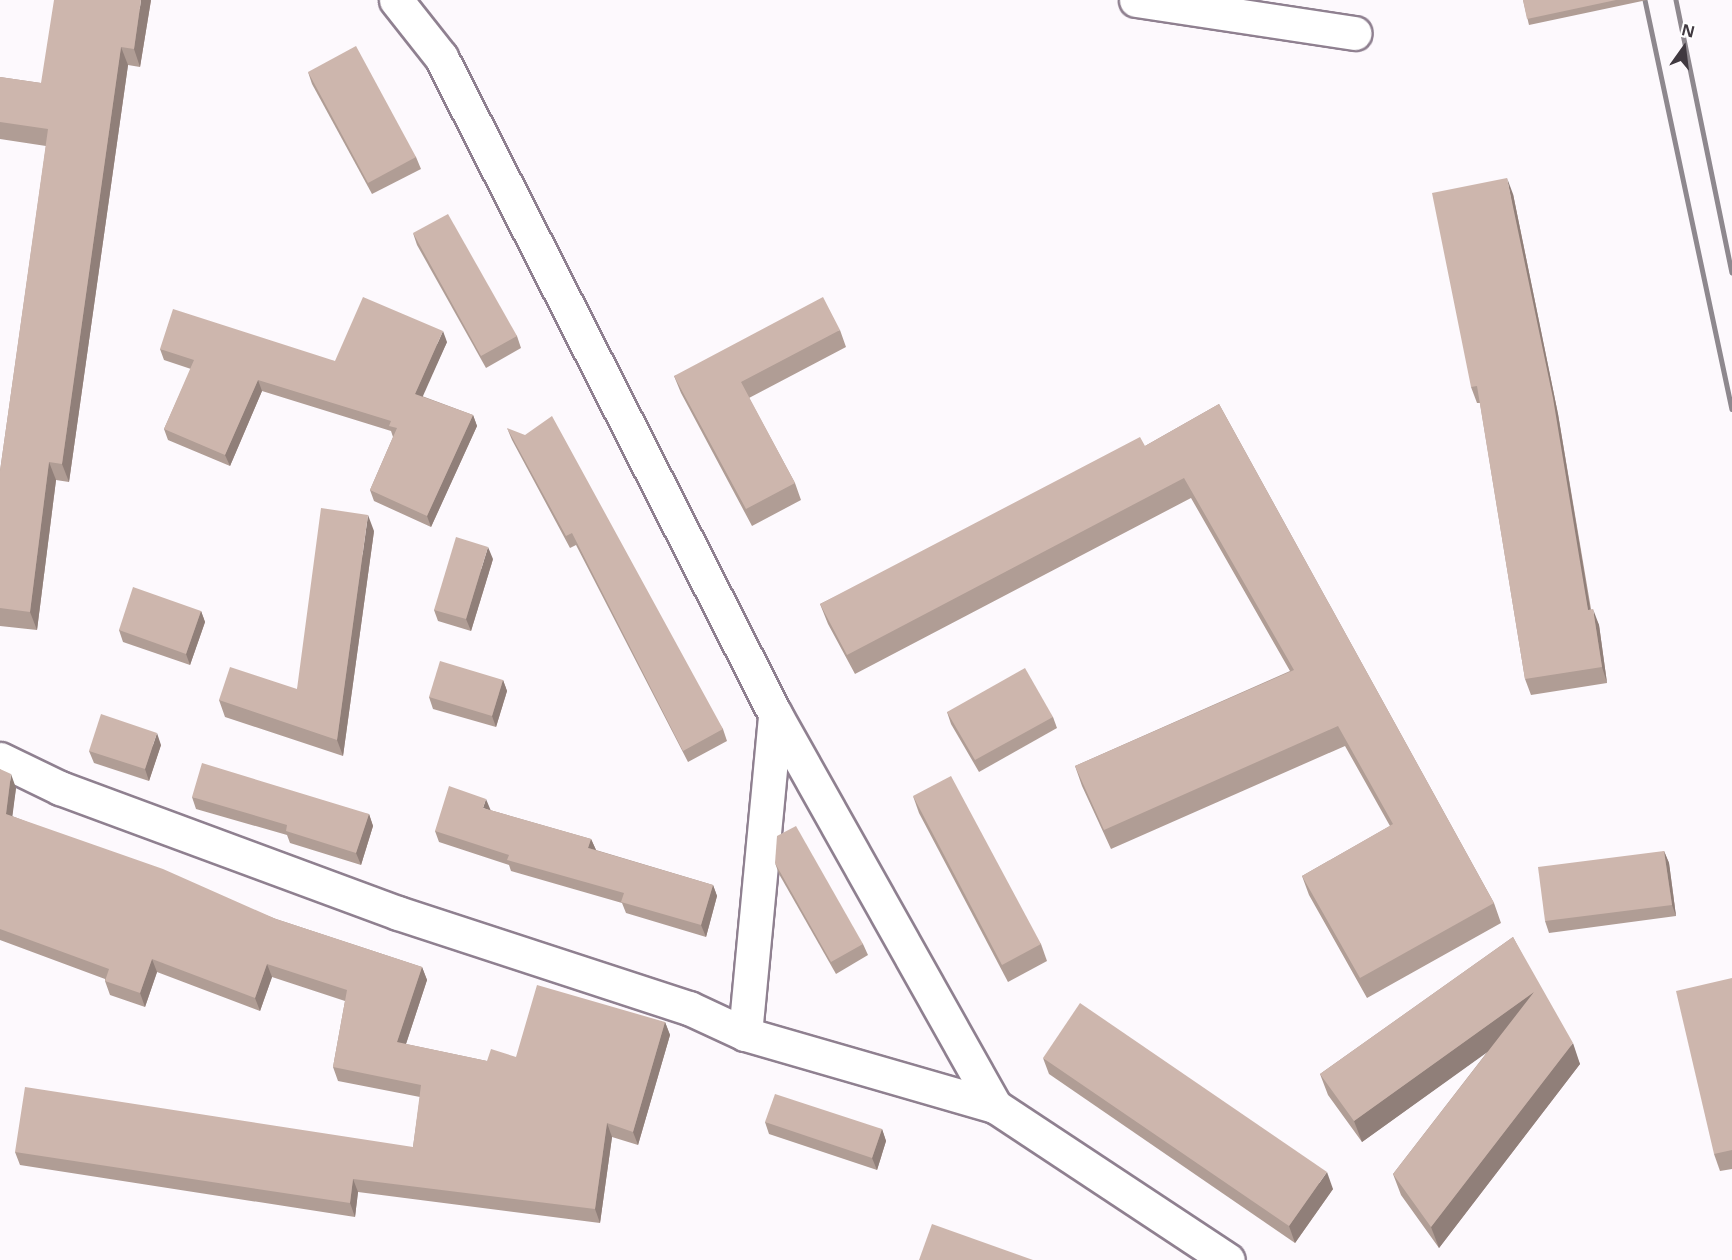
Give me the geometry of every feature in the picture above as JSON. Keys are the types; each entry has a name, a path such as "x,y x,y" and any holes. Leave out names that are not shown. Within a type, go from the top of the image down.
{"street":[{"path":"396,0 441,57 775,714 995,1106"},
{"path":"1136,0 1355,33"},
{"path":"745,1034 775,714"},
{"path":"0,759 60,788 398,914 689,1008 745,1034 995,1106 1228,1260"}],"building":[{"path":"54,0 141,0 134,49 121,47 62,464 49,462 30,612 0,608 0,471 48,129 0,122 0,77 41,83"},
{"path":"1523,0 1616,0 1527,19"},
{"path":"356,46 416,157 368,183 308,72"},
{"path":"1507,178 1553,398 1588,610 1593,609 1602,667 1525,679 1477,386 1471,387 1432,193"},
{"path":"448,214 517,336 481,356 413,233"},
{"path":"363,297 443,331 415,394 473,415 427,516 370,490 397,428 389,426 391,421 258,380 225,455 164,429 194,360 160,349 173,309 335,361"},
{"path":"823,297 840,330 741,382 795,483 746,509 674,376"},
{"path":"1219,404 1494,903 1360,978 1302,876 1393,824 1338,726 1104,830 1075,766 1294,670 1184,478 847,655 820,604 1140,437 1145,446"},
{"path":"552,416 723,729 683,751 572,533 566,536 507,428 525,435"},
{"path":"321,508 368,515 337,740 219,700 230,667 297,689"},
{"path":"456,537 488,547 466,619 434,610"},
{"path":"133,587 201,611 186,654 119,630"},
{"path":"440,661 503,680 492,716 429,697"},
{"path":"1025,668 1053,717 975,760 947,712"},
{"path":"101,714 157,733 145,769 89,751"},
{"path":"202,763 369,814 356,853 286,831 287,825 192,797"},
{"path":"0,769 11,774 6,814 163,869 276,919 422,967 397,1042 487,1061 491,1049 516,1057 537,985 665,1022 633,1132 607,1123 595,1209 353,1179 350,1203 15,1152 25,1087 413,1147 421,1085 333,1067 347,990 267,964 255,998 152,959 140,993 105,981 109,969 0,929"},
{"path":"951,776 1041,944 1002,965 913,796"},
{"path":"449,786 486,799 483,808 591,839 588,848 713,885 701,925 621,902 624,893 507,860 509,855 435,831"},
{"path":"796,826 863,944 831,962 775,863 777,836"},
{"path":"1664,851 1672,905 1545,921 1538,867"},
{"path":"1513,937 1573,1043 1431,1227 1393,1174 1534,992 1354,1121 1320,1074"},
{"path":"1732,978 1732,1150 1714,1154 1676,991"},
{"path":"1080,1003 1327,1172 1289,1226 1043,1058"},
{"path":"775,1094 882,1129 872,1158 765,1122"},
{"path":"932,1224 1033,1260 919,1260"}],"railway":[{"path":"1645,0 1732,409"},
{"path":"1676,0 1732,272"}]}
